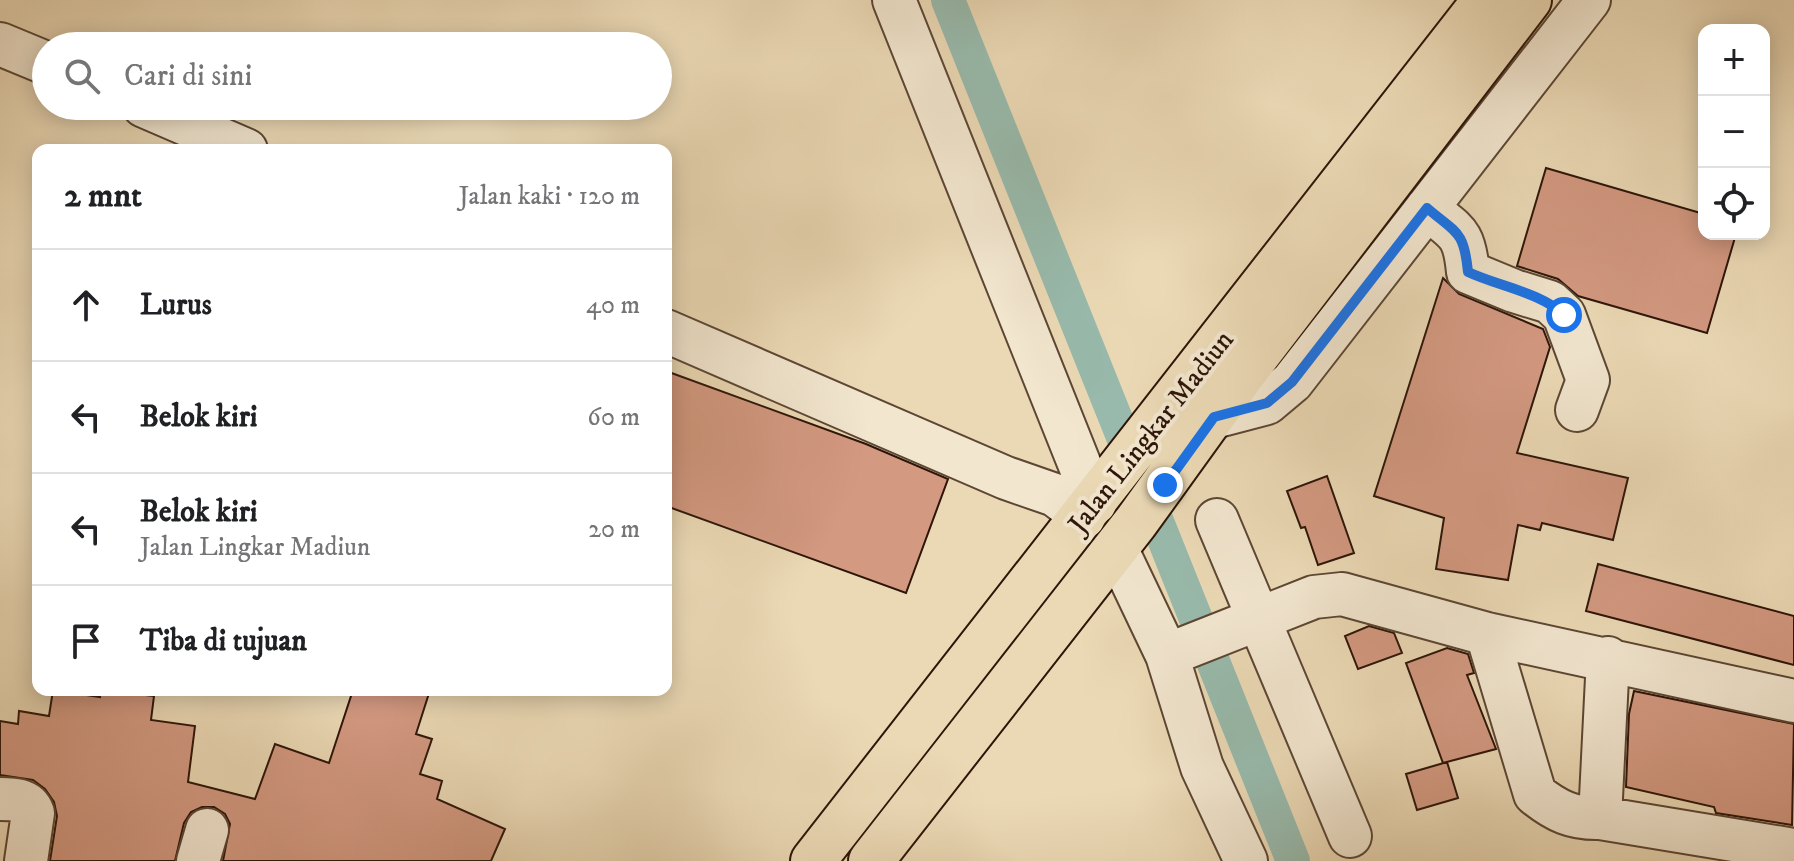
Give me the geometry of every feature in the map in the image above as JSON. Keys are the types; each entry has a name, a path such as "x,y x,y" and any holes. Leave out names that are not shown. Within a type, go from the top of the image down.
{"main road":[{"name":"Jalan Lingkar Madiun","path":"876,856 1187,456 1214,417 1214,369 1485,0"},
{"name":"Jalan Lingkar Madiun","path":"813,861 1160,416 1214,369 1529,0"},
{"path":"843,822 876,856"}],"street":[{"path":"672,334 1006,478 1055,495 1097,500 894,0"},
{"path":"1214,369 1204,338 1220,311 1464,0"},
{"path":"1214,417 1267,403 1292,382 1589,0"},
{"path":"0,44 32,57"},
{"path":"176,120 232,144"},
{"path":"1427,208 1458,229 1465,245 1468,272 1550,302 1564,315 1588,380 1577,410"},
{"path":"1217,520 1239,626 1350,836"},
{"path":"1126,535 1175,652 1202,767 1246,861"},
{"path":"1175,652 1314,597 1342,594 1487,634 1794,701"},
{"path":"1487,634 1535,794 1555,810 1581,819 1600,818 1794,850"},
{"path":"1600,818 1608,658"},
{"path":"0,799 18,800 31,807 33,813 26,861"}],"building":[{"path":"1546,168 1698,212 1698,240 1734,240 1707,333 1578,296 1558,279 1517,266"},
{"path":"1443,278 1459,294 1543,329 1550,347 1517,453 1628,478 1613,540 1542,523 1540,530 1518,525 1508,580 1436,569 1444,518 1374,496"},
{"path":"672,373 866,444 948,479 906,593 672,508"},
{"path":"1327,476 1354,553 1318,565 1305,527 1301,528 1287,491"},
{"path":"1598,564 1794,616 1794,665 1586,611"},
{"path":"1369,626 1394,633 1402,653 1358,669 1345,636"},
{"path":"1447,648 1468,654 1474,673 1467,675 1496,749 1443,763 1406,663"},
{"path":"1634,691 1794,724 1792,825 1716,813 1714,807 1626,787 1629,714"},
{"path":"52,696 154,696 151,720 195,726 188,782 255,799 275,744 329,763 351,696 428,696 416,734 432,739 420,774 442,781 437,799 505,829 491,861 223,861 230,824 225,814 214,807 202,807 191,812 184,823 175,861 50,861 57,816 54,802 45,789 33,780 0,775 0,721 18,724 19,711 49,716"},
{"path":"1447,762 1458,798 1417,810 1406,774"}],"waterway":[{"path":"948,0 1293,861"}],"route":[{"path":"1165,485 1214,417 1267,403 1292,382 1427,208 1458,229 1465,245 1468,272 1550,302 1564,315"}]}
